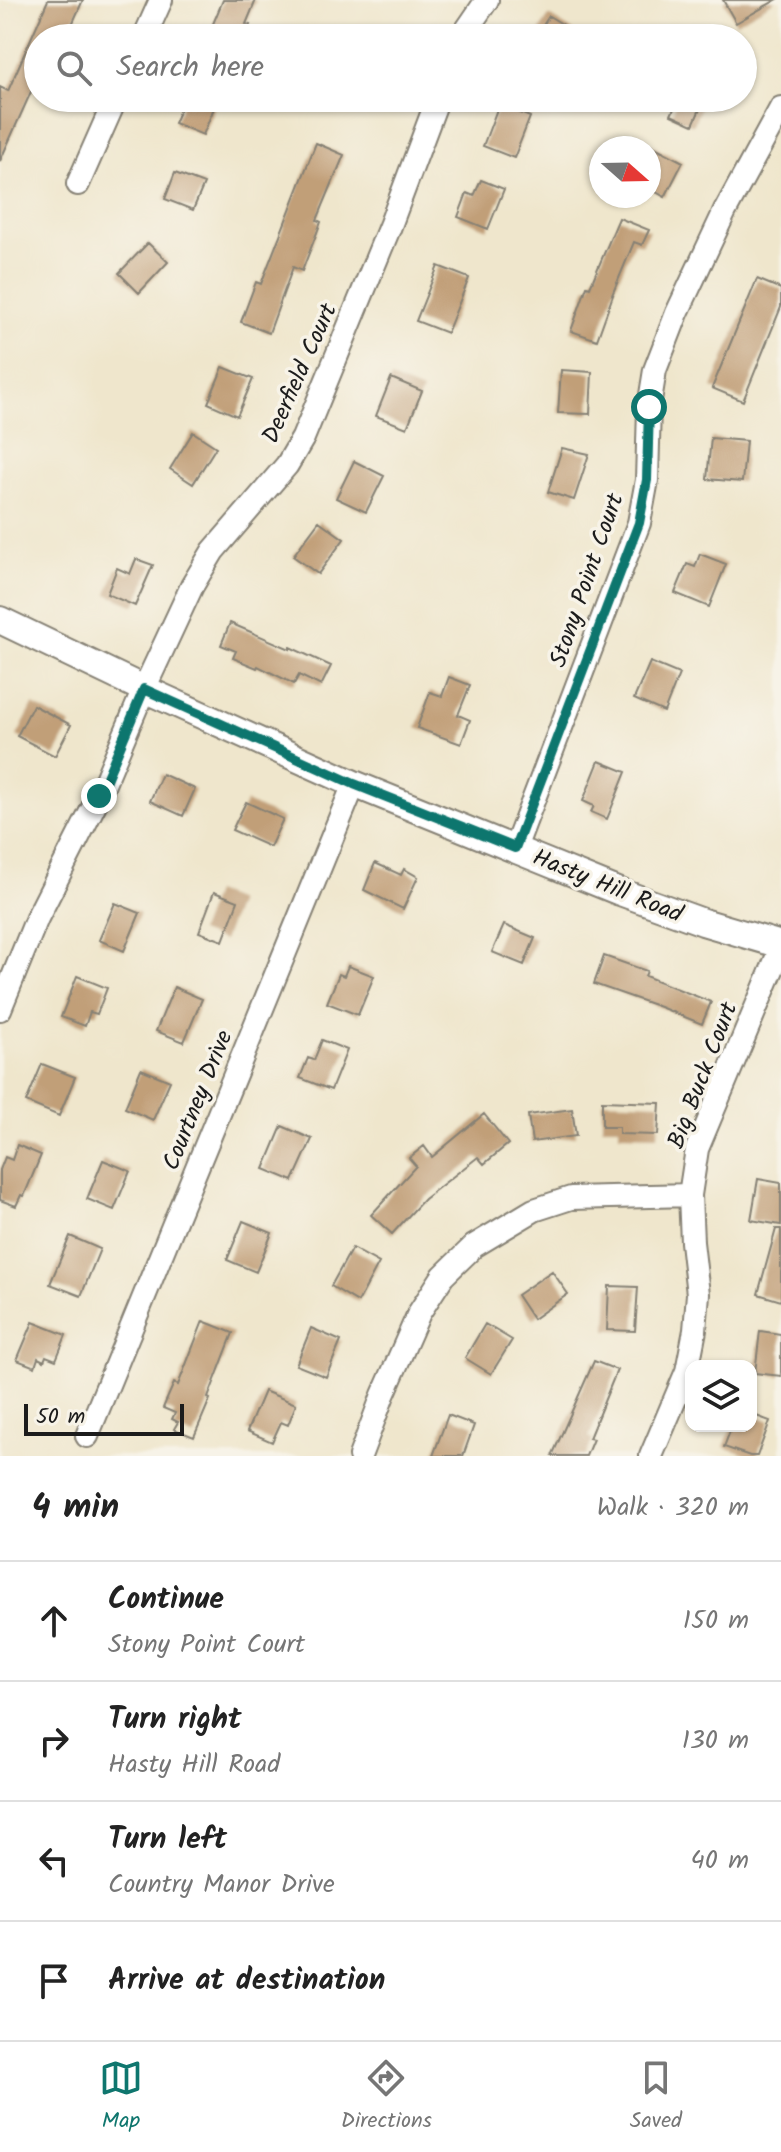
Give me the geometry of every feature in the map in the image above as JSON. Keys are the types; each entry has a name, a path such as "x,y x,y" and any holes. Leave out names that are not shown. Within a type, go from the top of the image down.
{"street":[{"path":"150,24 161,0"},
{"path":"471,24 487,0"},
{"name":"Stony Point Court","path":"515,848 639,523 647,480 649,407 655,370 677,313 725,211 781,108"},
{"path":"78,184 110,112"},
{"name":"Deerfield Court","path":"0,1009 37,918 99,796 192,586 213,551 287,465 303,438 390,226 433,112"},
{"name":"Hasty Hill Road","path":"0,620 354,784 620,892 781,947"},
{"name":"Courtney Drive","path":"87,1436 354,784"},
{"name":"Big Buck Court","path":"651,1456 687,1371 695,1330 698,1294 690,1195 697,1149 781,947"},
{"path":"360,1456 419,1313 443,1276 474,1246 534,1210 571,1198 690,1195"}],"building":[{"path":"48,0 83,0 72,24 37,24"},
{"path":"223,0 256,0 246,24 213,24"},
{"path":"723,0 776,0 736,23"},
{"path":"549,16 562,24 544,24"},
{"path":"24,55 24,107 0,161 0,87 8,91"},
{"path":"179,112 212,112 203,135 174,123"},
{"path":"496,112 518,112 530,117 514,158 483,146"},
{"path":"672,112 699,112 693,125 671,115"},
{"path":"316,143 344,155 317,220 321,222 302,271 293,267 269,333 241,322 256,282 261,284"},
{"path":"661,150 683,162 665,197 661,195"},
{"path":"175,173 204,184 193,210 165,199"},
{"path":"481,180 504,189 488,229 458,217 467,193 474,196"},
{"path":"619,218 649,230 642,245 634,242 597,340 571,331 587,286 590,287"},
{"path":"148,243 168,262 139,293 119,273"},
{"path":"438,266 469,278 447,333 416,321"},
{"path":"757,279 781,289 781,307 743,401 712,388"},
{"path":"223,367 253,379 237,416 208,403"},
{"path":"561,370 592,372 590,414 558,413"},
{"path":"391,378 422,391 407,428 376,416"},
{"path":"193,432 216,447 193,484 170,469"},
{"path":"711,438 746,441 742,482 707,479"},
{"path":"562,448 589,454 574,500 548,492"},
{"path":"354,461 384,476 366,512 336,498"},
{"path":"319,521 344,539 318,574 293,556"},
{"path":"700,554 726,564 709,607 675,593 687,564 695,567"},
{"path":"136,559 153,565 135,606 107,594 117,568 130,574"},
{"path":"230,623 331,666 321,686 299,675 294,684 258,666 233,658 236,651 221,645"},
{"path":"650,662 679,674 664,712 634,699"},
{"path":"449,677 470,685 458,715 470,720 461,744 417,728 430,692 442,696"},
{"path":"33,705 71,725 55,756 17,736"},
{"path":"599,761 626,772 607,819 591,812 594,806 583,801"},
{"path":"162,774 195,789 183,816 150,801"},
{"path":"246,802 283,819 270,847 232,830"},
{"path":"375,863 401,875 404,869 418,877 403,909 364,890"},
{"path":"214,892 238,901 223,941 199,932"},
{"path":"115,903 140,913 124,951 99,940"},
{"path":"504,925 535,938 524,965 492,952"},
{"path":"604,956 647,971 645,976 711,1002 702,1024 594,984"},
{"path":"348,966 374,976 358,1015 327,1003 339,974 344,976"},
{"path":"77,976 107,988 97,1014 90,1012 85,1026 61,1017"},
{"path":"174,987 202,999 184,1042 156,1031"},
{"path":"322,1040 347,1050 331,1090 300,1078 308,1058 314,1060"},
{"path":"42,1064 75,1077 59,1116 26,1102"},
{"path":"141,1069 170,1081 153,1120 125,1108"},
{"path":"602,1101 660,1103 658,1135 619,1134 619,1127 602,1127"},
{"path":"572,1109 576,1136 532,1142 528,1115"},
{"path":"484,1114 508,1144 484,1164 478,1157 424,1199 392,1234 371,1215 416,1166 409,1158 424,1146 432,1157"},
{"path":"282,1126 312,1139 293,1181 264,1169"},
{"path":"17,1145 41,1155 24,1196 21,1195 16,1206 0,1200 0,1170 5,1157 12,1160"},
{"path":"103,1160 130,1171 114,1210 87,1199"},
{"path":"758,1179 781,1183 781,1225 751,1220"},
{"path":"243,1221 272,1233 256,1272 227,1260"},
{"path":"776,1229 781,1229 781,1301 758,1294"},
{"path":"70,1236 100,1249 81,1296 50,1284"},
{"path":"352,1248 379,1263 358,1302 331,1286"},
{"path":"552,1271 568,1294 533,1319 517,1295"},
{"path":"609,1286 638,1287 635,1331 607,1330"},
{"path":"203,1321 233,1333 194,1437 174,1429 178,1422 172,1419 175,1413 163,1408 174,1383 178,1385"},
{"path":"33,1322 66,1335 56,1360 46,1356 44,1361 38,1358 35,1367 17,1360"},
{"path":"485,1324 512,1340 491,1374 465,1358"},
{"path":"311,1328 341,1341 326,1377 296,1365"},
{"path":"760,1331 781,1334 781,1376 757,1373"},
{"path":"594,1361 617,1370 589,1438 593,1439 586,1456 552,1456"},
{"path":"264,1391 296,1404 288,1425 281,1422 272,1442 247,1431"},
{"path":"448,1415 474,1425 463,1456 433,1456"},
{"path":"757,1416 770,1421 757,1456 724,1447 730,1432 757,1432"}],"route":[{"path":"99,796 144,689 354,784 515,848 639,523 647,480 649,407"}]}
